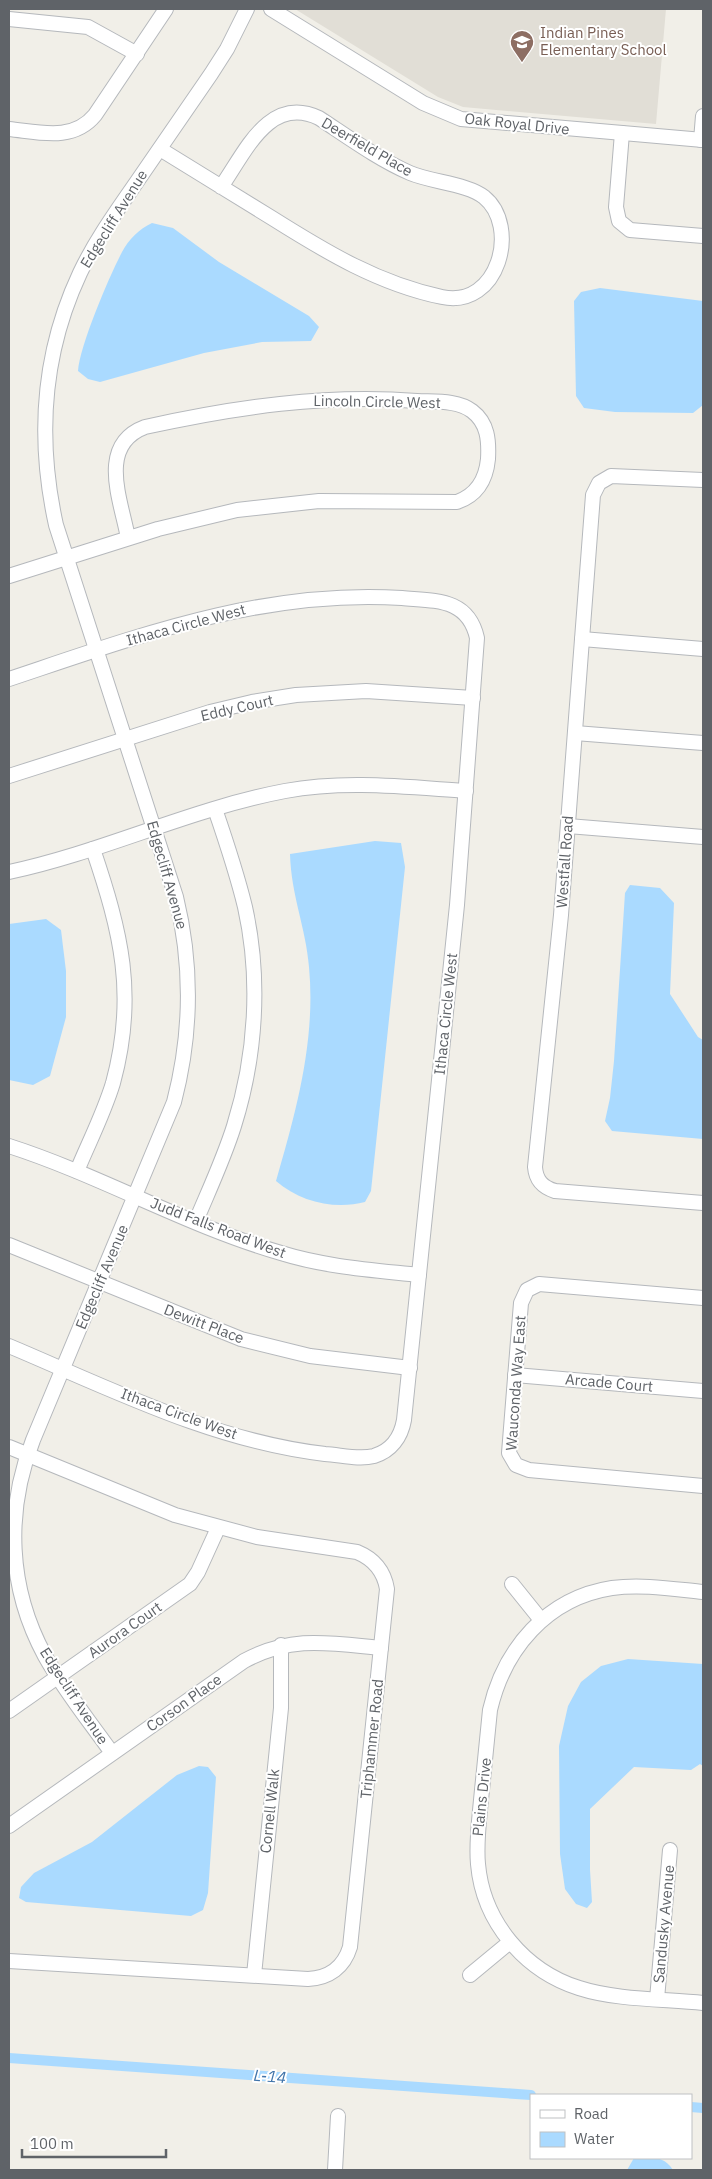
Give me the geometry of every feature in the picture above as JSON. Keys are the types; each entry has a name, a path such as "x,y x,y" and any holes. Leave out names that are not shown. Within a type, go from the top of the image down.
{"street":[{"path":"9,129 64,133 85,126 95,115 166,9"},
{"name":"Edgecliff Avenue","path":"112,1753 46,1658 28,1618 16,1566 16,1505 27,1455 174,1102 184,1056 189,1018 189,982 183,925 154,829 66,558 50,497 45,454 44,418 51,361 66,306 80,273 109,223 227,49 247,9"},
{"name":"Oak Royal Drive","path":"271,9 423,103 446,114 478,121 702,140"},
{"path":"9,19 88,26 137,54"},
{"name":"Deerfield Place","path":"160,149 221,187 355,268 373,276 444,298 476,292 488,283 498,263 501,235 500,220 493,207 483,196 410,173 319,118 305,113 286,113 266,123 221,187"},
{"path":"702,140 703,116"},
{"path":"622,133 616,207 619,221 630,230 703,236"},
{"name":"Lincoln Circle West","path":"9,576 197,518 278,505 360,500 457,502 470,496 483,481 487,467 487,434 476,415 458,404 363,399 320,400 247,407 145,427 132,434 122,444 115,464 128,538"},
{"name":"Westfall Road","path":"703,480 611,476 599,483 593,495 568,826 536,1174 543,1185 555,1191 703,1203"},
{"name":"Ithaca Circle West","path":"9,679 200,618 280,602 356,597 439,601 458,608 469,618 475,631 477,646 456,915 410,1368 404,1420 400,1434 386,1450 366,1458 316,1452 240,1437 168,1413 9,1346"},
{"path":"582,639 703,649"},
{"name":"Eddy Court","path":"9,776 210,712 252,702 296,695 366,691 473,698"},
{"path":"575,732 703,743"},
{"path":"9,872 93,849 255,797 318,787 383,785 466,791"},
{"path":"196,1221 227,1147 243,1094 252,1033 254,1002 253,971 245,909 215,809"},
{"path":"568,826 703,837"},
{"path":"77,1171 112,1084 123,1036 125,1007 122,948 113,911 93,849"},
{"name":"Judd Falls Road West","path":"9,1146 77,1171 243,1241 312,1262 419,1275"},
{"name":"Dewitt Place","path":"9,1245 208,1328 275,1349 336,1360 410,1368"},
{"name":"Wauconda Way East","path":"703,1298 539,1284 532,1286 527,1290 521,1303 509,1452 512,1459 522,1468 703,1486"},
{"name":"Arcade Court","path":"515,1375 703,1391"},
{"name":"Triphammer Road","path":"9,1447 137,1502 218,1528 298,1544 356,1552 369,1558 380,1569 386,1589 348,1954 335,1971 322,1977 308,1979 9,1960"},
{"name":"Aurora Court","path":"9,1711 190,1584 198,1572 218,1528"},
{"path":"512,1584 541,1620"},
{"name":"Plains Drive","path":"703,1592 646,1587 612,1588 586,1594 568,1602 541,1620 512,1654 495,1690 490,1710 477,1854 482,1887 491,1912 510,1942 527,1960 561,1982 600,1993 703,2003"},
{"name":"Corson Place","path":"9,1826 244,1661 281,1646 314,1642 381,1648"},
{"name":"Cornell Walk","path":"254,1975 281,1708 281,1646"},
{"name":"Sandusky Avenue","path":"657,1998 670,1850"},
{"path":"470,1976 510,1942"},
{"path":"335,2170 338,2116"}],"shaded area":[{"name":"Indian Pines Elementary School","path":"295,9 666,9 656,124 463,107 438,97"}],"water":[{"path":"152,223 173,228 219,262 309,316 319,327 311,341 262,342 204,353 100,382 88,379 78,371 80,359 89,329 103,294 116,263 128,243 139,231"},
{"path":"600,288 703,301 703,405 693,413 615,412 584,408 576,396 574,301 581,292"},
{"path":"375,841 401,843 405,867 371,1191 365,1202 342,1205 330,1204 307,1199 285,1188 276,1181 291,1129 303,1076 310,1022 309,967 293,883 290,854"},
{"path":"630,885 660,888 674,903 670,994 698,1037 703,1040 703,1139 612,1131 605,1121 610,1098 614,1061 625,893"},
{"path":"46,919 61,930 66,971 66,1017 50,1076 33,1085 9,1080 9,924"},
{"path":"628,1659 703,1664 703,1766 700,1764 691,1770 634,1767 590,1809 592,1902 587,1908 576,1904 565,1889 560,1854 559,1746 568,1706 581,1682 601,1666"},
{"path":"199,1766 208,1767 216,1777 208,1893 203,1910 191,1916 26,1902 19,1898 21,1887 34,1873 92,1842 177,1775"},
{"path":"633,2159 661,2159 673,2170 627,2170"}],"waterway":[{"name":"L-14","path":"9,2058 530,2095"},
{"name":"L-14","path":"692,2107 703,2108"}],"place":[{"name":"Indian Pines Elementary School","path":"522,63"}]}
